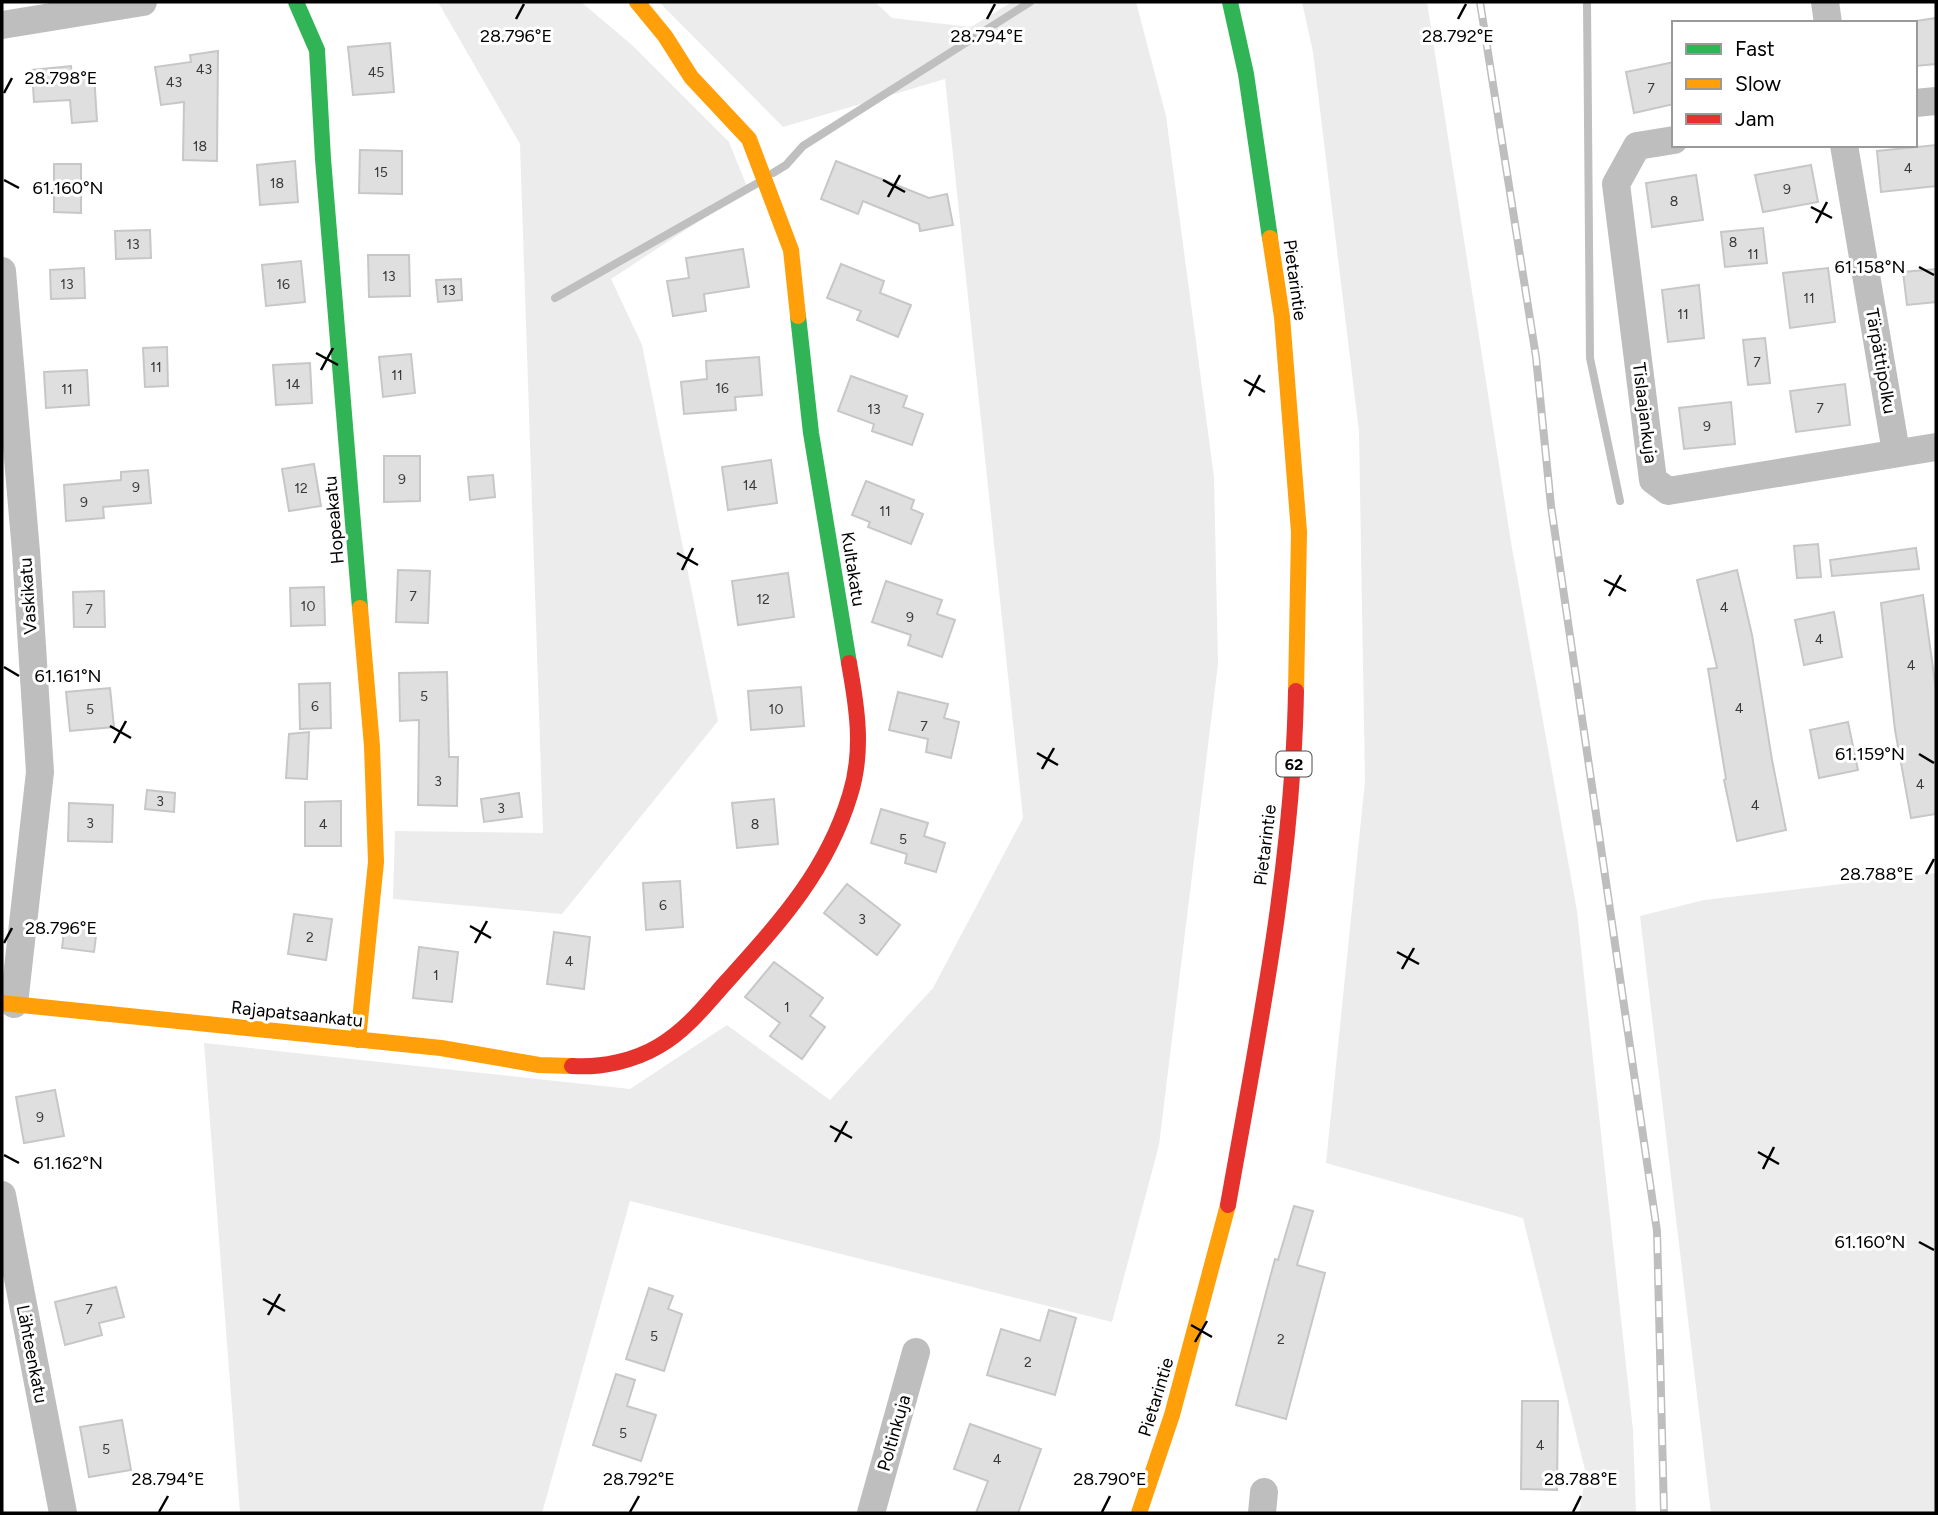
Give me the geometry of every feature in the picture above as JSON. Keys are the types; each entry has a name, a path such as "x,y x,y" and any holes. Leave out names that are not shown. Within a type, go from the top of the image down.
{"street":[{"path":"2,25 143,2"},
{"name":"Hopeakatu","path":"296,2 317,50 323,159 372,746 376,862 358,1040"},
{"name":"Kultakatu","path":"588,1067 638,1057 662,1045 688,1024 780,922 812,880 836,835 851,793 859,755 858,716 811,433 791,250 749,139 691,77 665,36 637,2"},
{"name":"Pietarintie","path":"1139,1513 1172,1415 1227,1213 1270,968 1295,761 1299,532 1283,330 1246,74 1230,2"},
{"path":"1825,2 1828,21"},
{"path":"1917,103 1936,101"},
{"name":"Tislaajankuja","path":"1672,140 1637,146 1616,184 1653,481 1668,491 1936,447"},
{"name":"Tärpättipolku","path":"1844,147 1896,452"},
{"name":"Vaskikatu","path":"2,271 26,552 40,772 8,1004"},
{"name":"Rajapatsaankatu","path":"8,1004 441,1048 539,1065 588,1067"},
{"name":"Lähteenkatu","path":"2,1195 63,1513"},
{"name":"Poltinkuja","path":"871,1513 916,1352"}],"shaded area":[{"path":"438,2 581,2 632,45 729,142 748,189 611,279 642,345 718,721 562,914 393,899 395,831 543,833 520,144"},
{"path":"659,2 875,2 892,18 971,27 1012,2 1136,2 1166,116 1214,477 1218,664 1159,1145 1112,1322 630,1201 542,1513 240,1513 204,1043 630,1089 727,1025 830,1100 933,988 1023,818 945,79 783,127"},
{"path":"1302,2 1427,2 1511,542 1577,911 1633,1430 1636,1513 1579,1513 1586,1474 1523,1218 1326,1163 1365,781 1359,432 1313,52"},
{"path":"1936,873 1936,1513 1711,1513 1640,916 1704,900"}],"building":[{"path":"1936,18 1936,64 1917,66 1915,21"},
{"path":"390,43 394,92 353,95 348,47"},
{"path":"218,51 217,161 183,160 184,102 161,105 155,67 191,62 190,55"},
{"path":"1672,62 1672,104 1634,113 1626,72"},
{"path":"71,66 72,76 94,74 97,121 72,123 70,100 34,102 32,70"},
{"path":"1936,145 1936,186 1881,192 1877,151"},
{"path":"360,150 402,151 402,194 359,193"},
{"path":"295,161 298,202 260,205 257,165"},
{"path":"836,161 929,198 947,194 953,225 920,231 919,224 863,201 858,214 821,199"},
{"path":"54,164 81,164 81,213 54,212"},
{"path":"1811,165 1818,202 1763,212 1755,175"},
{"path":"1696,175 1703,220 1652,227 1646,183"},
{"path":"1763,228 1767,263 1725,267 1721,232"},
{"path":"150,230 151,258 116,259 115,231"},
{"path":"743,249 749,287 704,294 706,311 673,316 667,281 689,278 686,258"},
{"path":"368,255 409,255 410,296 369,297"},
{"path":"301,261 305,302 266,306 262,265"},
{"path":"841,264 884,281 880,293 911,305 898,337 857,320 861,311 827,298"},
{"path":"84,268 85,298 51,299 50,270"},
{"path":"1828,268 1835,322 1790,328 1783,273"},
{"path":"1936,269 1936,302 1907,305 1903,272"},
{"path":"461,279 462,300 438,302 436,280"},
{"path":"1699,285 1704,338 1668,342 1662,290"},
{"path":"1765,338 1770,383 1748,385 1743,340"},
{"path":"167,347 168,386 145,387 143,348"},
{"path":"411,354 415,393 383,397 379,357"},
{"path":"759,357 762,395 735,397 736,410 684,414 681,382 707,379 706,361"},
{"path":"310,363 312,403 276,405 273,365"},
{"path":"87,370 89,405 46,408 44,372"},
{"path":"851,376 907,396 903,407 923,414 912,445 872,431 874,424 838,411"},
{"path":"1845,384 1850,425 1796,432 1790,391"},
{"path":"1731,402 1735,444 1684,449 1679,408"},
{"path":"384,456 420,456 420,501 384,502"},
{"path":"771,460 777,503 728,510 722,467"},
{"path":"314,464 321,506 289,511 282,469"},
{"path":"148,470 151,503 103,507 104,518 66,521 64,485 121,480 121,472"},
{"path":"493,475 495,497 470,500 468,477"},
{"path":"866,481 914,500 911,509 923,514 911,544 868,527 870,522 852,515"},
{"path":"1818,544 1821,577 1797,578 1794,546"},
{"path":"1916,548 1919,569 1832,576 1830,560"},
{"path":"398,570 430,571 428,623 396,622"},
{"path":"1737,570 1752,635 1786,830 1737,841 1724,780 1726,779 1708,669 1717,668 1697,580"},
{"path":"788,573 794,617 738,625 732,581"},
{"path":"886,581 942,600 937,614 955,620 942,657 908,645 911,635 872,622"},
{"path":"324,587 325,625 291,626 290,588"},
{"path":"104,591 105,627 74,627 73,592"},
{"path":"1923,595 1936,690 1936,814 1911,818 1895,730 1881,603"},
{"path":"1834,612 1842,657 1804,665 1795,620"},
{"path":"447,672 449,757 458,757 457,806 418,805 419,720 400,721 399,673"},
{"path":"330,683 331,728 300,729 299,684"},
{"path":"801,687 804,726 751,730 748,691"},
{"path":"110,688 114,727 70,731 66,692"},
{"path":"898,692 948,704 944,718 959,722 951,758 926,752 928,739 889,730"},
{"path":"1848,722 1858,770 1819,778 1810,730"},
{"path":"309,732 307,779 286,778 289,734"},
{"path":"147,790 175,793 174,812 145,809"},
{"path":"519,793 522,817 484,822 481,799"},
{"path":"774,799 778,844 737,848 732,803"},
{"path":"341,801 341,846 305,846 305,802"},
{"path":"69,803 113,805 112,842 68,841"},
{"path":"881,809 928,823 924,836 945,843 936,872 905,863 907,854 871,843"},
{"path":"680,881 683,927 646,930 643,883"},
{"path":"847,884 900,925 877,955 824,913"},
{"path":"294,914 332,919 326,960 288,954"},
{"path":"65,924 97,928 94,952 62,948"},
{"path":"554,932 590,937 584,989 547,984"},
{"path":"419,947 458,952 452,1002 413,998"},
{"path":"774,962 823,998 810,1016 825,1027 802,1059 770,1036 780,1023 745,997"},
{"path":"55,1090 64,1136 24,1143 16,1097"},
{"path":"1294,1206 1313,1211 1297,1265 1325,1273 1286,1419 1236,1405 1275,1259 1278,1260"},
{"path":"116,1287 124,1317 99,1323 102,1335 65,1345 55,1302"},
{"path":"649,1288 673,1296 668,1309 682,1314 664,1371 626,1359"},
{"path":"1049,1310 1076,1318 1055,1395 987,1375 1001,1329 1040,1341"},
{"path":"616,1374 635,1380 627,1406 656,1415 641,1461 593,1445"},
{"path":"1522,1401 1558,1401 1557,1490 1521,1489"},
{"path":"122,1420 131,1470 89,1477 80,1427"},
{"path":"970,1424 1041,1449 1018,1513 976,1513 988,1481 954,1469"}],"waterway":[{"path":"773,173 786,165 803,146 1030,2"},
{"path":"1587,2 1590,358 1620,501"},
{"path":"555,298 756,184"}],"railway":[{"path":"1480,2 1536,357 1551,506 1657,1231 1664,1513"}],"traffic: fast":[{"path":"296,2 317,50 323,159 360,608"},
{"path":"1230,2 1246,74 1270,238"},
{"path":"798,316 811,433 849,663"}],"traffic: slow":[{"path":"637,2 665,36 691,77 749,139 791,250 798,316"},
{"path":"1270,238 1282,317 1299,532 1296,691"},
{"path":"358,1040 376,862 372,746 360,608"},
{"path":"2,1003 441,1048 539,1065 572,1066"},
{"path":"1139,1513 1172,1415 1228,1205"}],"traffic: jam":[{"path":"572,1066 606,1065 649,1051 669,1040 704,1007 800,894 829,848 854,778 858,729 849,663"},
{"path":"1228,1205 1262,1013 1281,885 1296,691"}]}
